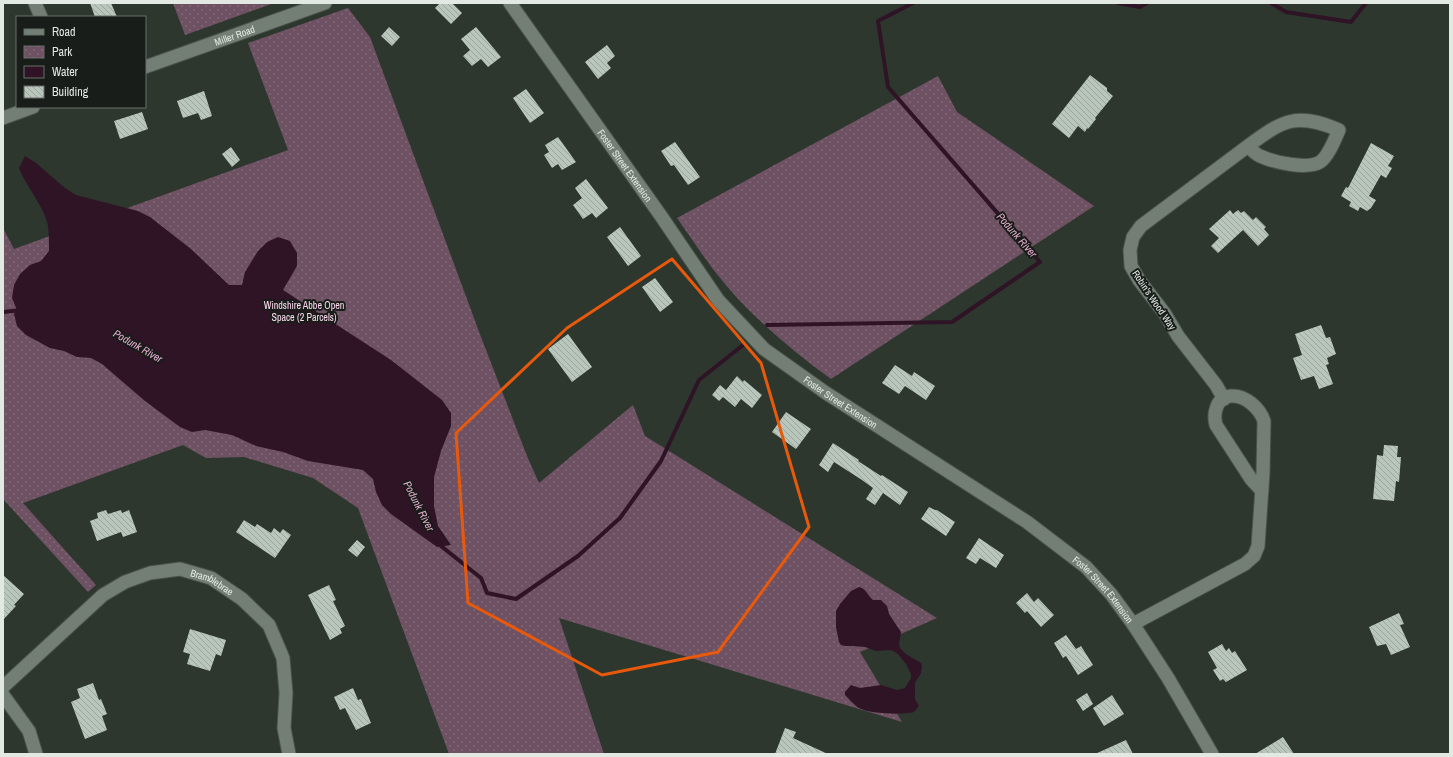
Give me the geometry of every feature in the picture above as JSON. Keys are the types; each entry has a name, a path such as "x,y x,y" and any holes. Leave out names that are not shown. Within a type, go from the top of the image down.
{"street":[{"path":"35,3 41,16"},
{"name":"Miller Road","path":"146,67 325,3"},
{"name":"Foster Street Extension","path":"510,3 661,216 718,300 764,349 826,393 1027,522 1086,567 1111,594 1133,624 1168,678 1212,754"},
{"path":"3,118 30,108"},
{"name":"Robin's Wood Way","path":"1224,398 1216,385 1178,336 1165,314 1139,280 1131,266 1130,250 1133,237 1141,226 1248,146 1276,126 1291,120 1310,120 1339,130 1327,153 1320,162 1307,165 1290,164 1259,156 1248,146"},
{"path":"1133,624 1245,564 1252,558 1257,550 1262,491 1265,427 1262,416 1255,406 1241,398 1233,396 1224,398 1216,407 1214,419 1216,425 1251,479 1262,491"},
{"name":"Bramblebrae","path":"3,687 103,595 125,582 150,573 180,569 211,578 242,599 269,624 283,658 286,693 284,728 289,754"},
{"path":"3,694 29,731 36,754"}],"highlighted area":[{"path":"672,259 761,363 809,527 718,652 602,675 468,603 456,433 567,328"}],"green space":[{"path":"173,3 274,3 185,35"},
{"name":"Windshire Abbe Open Space (2 Parcels)","path":"348,8 370,37 481,337 539,483 633,405 645,436 937,618 860,652 902,722 559,618 604,754 449,754 358,508 313,478 244,457 206,458 183,445 23,503 96,585 88,592 3,499 3,228 14,249 288,150 248,43"},
{"path":"938,76 957,112 1094,206 831,379 785,343 742,303 716,273 677,218"}],"water":[{"path":"25,156 76,195 138,211 150,217 191,249 229,285 242,285 245,272 258,251 267,242 278,237 290,241 297,253 297,266 283,290 391,360 442,400 451,413 451,426 441,451 434,477 434,506 438,526 451,545 437,547 391,514 382,505 376,492 373,479 363,470 308,461 283,452 256,446 232,435 205,430 192,432 180,427 145,401 102,364 91,358 77,357 64,351 50,348 26,335 17,326 14,314 17,310 12,298 14,285 20,274 30,265 41,261 49,251 49,245 46,219 19,168"},
{"path":"859,587 862,588 873,600 881,600 887,606 889,614 901,632 899,644 900,648 906,654 921,663 921,673 915,683 915,699 919,706 914,712 870,712 859,708 845,695 845,692 851,685 860,688 881,685 897,690 905,688 911,678 911,674 906,664 898,654 891,650 876,651 865,647 845,646 841,645 839,642 836,627 836,611 851,591"}],"building":[{"path":"90,3 111,3 117,16 95,16"},
{"path":"440,3 452,3 462,13 451,24 435,8"},
{"path":"389,27 400,37 392,46 381,36"},
{"path":"476,27 501,57 488,67 481,59 472,66 463,56 470,50 461,39"},
{"path":"607,45 615,56 607,63 611,68 598,79 585,62"},
{"path":"1090,75 1107,88 1107,91 1113,96 1085,132 1078,126 1069,138 1052,124"},
{"path":"526,89 544,113 530,123 513,98"},
{"path":"204,91 212,116 201,120 198,113 183,118 177,101"},
{"path":"142,112 148,129 120,139 114,121"},
{"path":"558,137 576,162 562,170 558,164 552,168 544,155 549,152 545,145"},
{"path":"675,142 700,177 688,185 674,165 671,166 661,151"},
{"path":"1371,143 1394,156 1388,166 1392,168 1386,178 1381,175 1369,196 1376,200 1371,208 1367,211 1360,207 1358,211 1349,206 1351,202 1341,196 1346,187 1348,188"},
{"path":"231,147 240,160 232,167 222,154"},
{"path":"586,179 608,208 596,218 592,213 583,219 573,205 582,198 575,188"},
{"path":"1230,210 1233,214 1238,210 1241,213 1244,211 1253,220 1256,217 1266,227 1264,229 1269,235 1258,246 1243,230 1218,253 1211,246 1219,238 1209,229"},
{"path":"620,227 641,256 628,266 607,237"},
{"path":"655,278 673,302 660,312 642,287"},
{"path":"1321,325 1326,338 1330,337 1336,354 1327,358 1329,364 1326,365 1333,384 1319,389 1314,376 1301,380 1293,358 1302,355 1295,334"},
{"path":"568,334 592,367 572,382 548,349"},
{"path":"895,365 912,376 914,372 935,386 926,400 905,386 899,394 882,383"},
{"path":"737,376 762,395 752,408 741,399 735,407 723,397 719,401 712,395 720,385 726,390"},
{"path":"786,412 811,429 796,449 772,432"},
{"path":"833,443 859,460 858,461 908,492 900,505 883,493 875,505 866,499 873,488 862,480 834,462 828,472 819,465"},
{"path":"1384,445 1398,446 1397,457 1401,457 1399,482 1396,481 1394,501 1373,499 1377,455 1383,456"},
{"path":"929,507 937,510 955,522 946,536 921,519"},
{"path":"106,510 108,514 121,510 122,513 129,510 137,532 123,537 121,532 97,541 90,521 98,518 97,513"},
{"path":"244,520 255,527 257,524 271,533 274,528 280,533 283,529 291,535 275,558 236,532"},
{"path":"979,538 1004,555 996,568 980,558 976,564 966,558"},
{"path":"357,540 365,547 357,557 348,550"},
{"path":"3,575 24,594 14,605 16,606 3,620"},
{"path":"329,585 336,600 333,601 345,626 340,629 342,633 330,640 308,595"},
{"path":"1027,593 1034,602 1038,598 1054,615 1041,627 1027,611 1025,613 1016,603"},
{"path":"1399,613 1404,624 1400,625 1410,647 1391,655 1386,644 1377,646 1369,627"},
{"path":"190,629 226,640 221,656 216,654 210,671 187,664 190,654 183,652"},
{"path":"1066,635 1076,649 1081,646 1093,665 1078,675 1066,656 1063,658 1054,643"},
{"path":"1222,644 1226,651 1229,648 1232,653 1235,651 1247,670 1226,682 1223,679 1220,681 1213,670 1217,668 1208,652"},
{"path":"93,683 99,700 101,699 107,714 102,716 107,730 85,739 71,702 80,698 77,689"},
{"path":"353,688 358,700 361,699 371,723 356,730 345,708 340,710 334,697"},
{"path":"1087,693 1093,704 1083,711 1076,700"},
{"path":"1112,695 1124,714 1104,726 1093,708"},
{"path":"785,728 796,732 793,738 828,754 775,754"},
{"path":"1283,737 1294,754 1255,754"},
{"path":"1126,740 1133,754 1095,754"}],"waterway":[{"name":"Podunk River","path":"767,325 952,322 1040,262 888,87 878,21 913,3"},
{"name":"Podunk River","path":"1118,3 1140,7 1147,3"},
{"name":"Podunk River","path":"1271,3 1286,12 1351,22 1366,3"},
{"name":"Podunk River","path":"3,312 22,310"},
{"name":"Podunk River","path":"439,542 441,546 481,578 487,593 516,599 578,556 620,518 661,461 699,380 743,345"}]}
